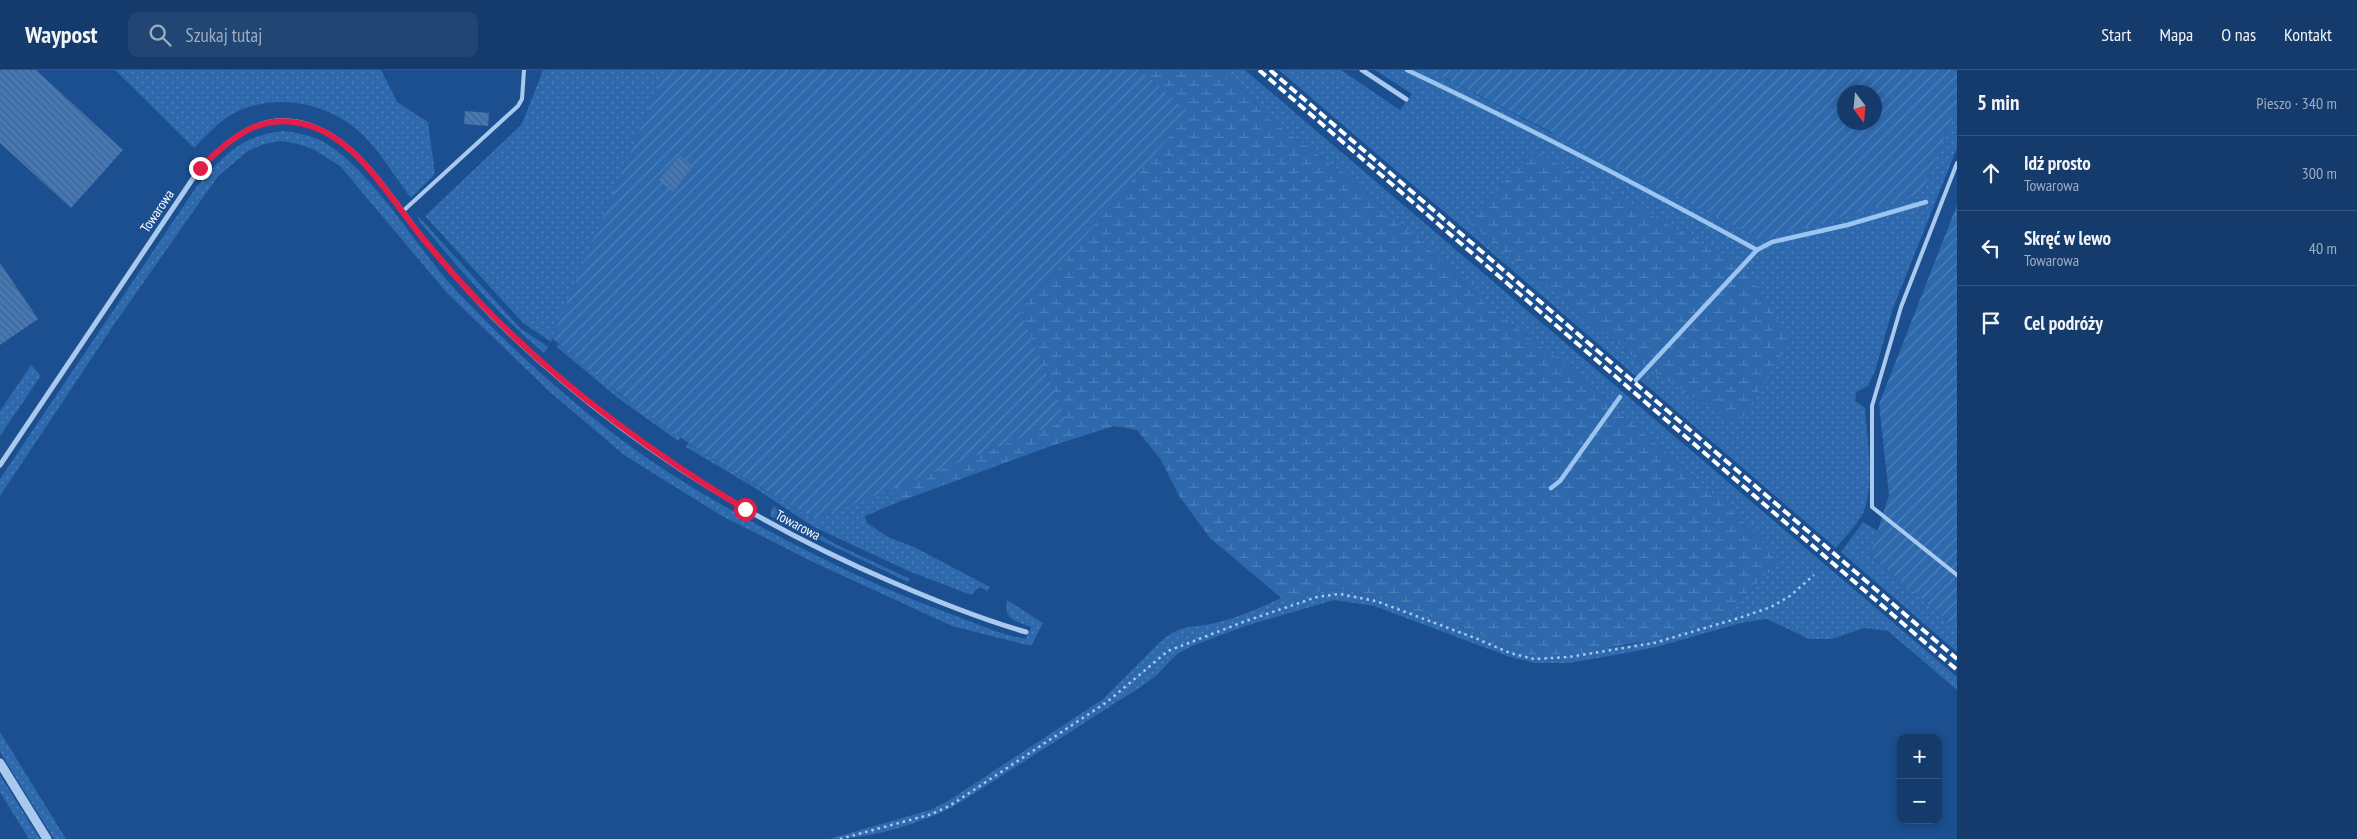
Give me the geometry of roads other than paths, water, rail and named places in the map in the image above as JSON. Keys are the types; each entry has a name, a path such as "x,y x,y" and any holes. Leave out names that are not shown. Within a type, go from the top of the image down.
{"street":[{"path":"1362,70 1406,99"},
{"name":"Towarowa","path":"0,465 200,168 227,142 238,135 269,122 292,121 317,128 341,142 355,154 458,279 529,351 594,407 683,472 745,509 836,557 938,602 1026,632"},
{"path":"0,763 47,839"}],"lane":[{"path":"402,212 518,106 522,99 524,70"},
{"path":"1957,163 1901,307 1872,406 1872,507 1957,575"}],"waterway":[{"path":"1407,70 1584,157 1757,250 1772,242 1847,225 1926,202"},
{"path":"1636,380 1757,250"},
{"path":"1551,488 1560,481 1620,397"}],"railway":[{"path":"1259,70 1957,670"},
{"path":"1270,70 1957,659"}]}
